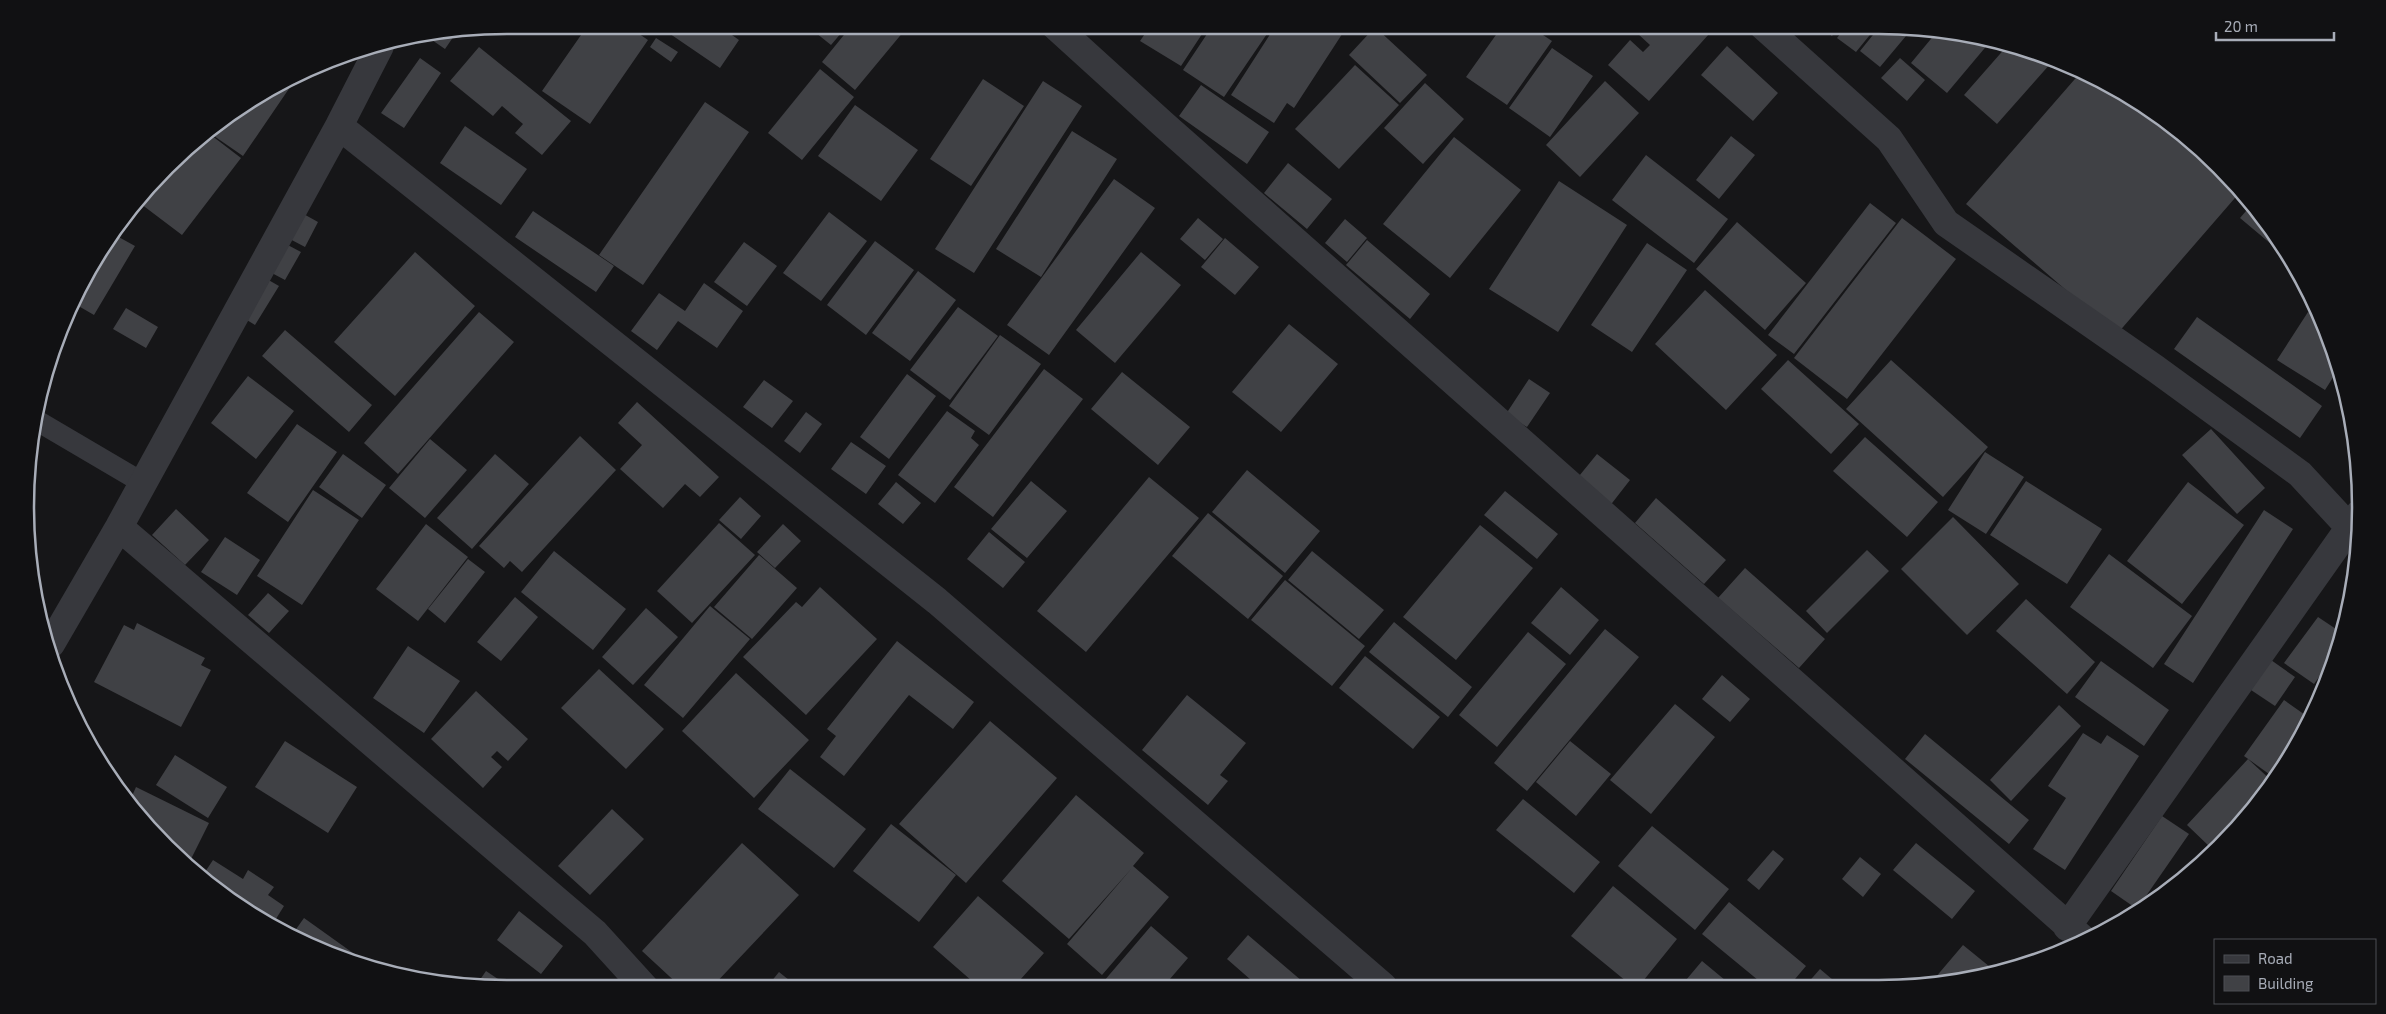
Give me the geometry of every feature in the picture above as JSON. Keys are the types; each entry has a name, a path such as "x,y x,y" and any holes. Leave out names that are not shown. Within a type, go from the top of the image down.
{"street":[{"path":"1064,34 1162,124 2076,934 2351,529"},
{"path":"1772,34 1889,139 1946,223 2156,369 2300,474 2352,521"},
{"path":"53,639 119,528 340,126 377,52"},
{"path":"340,126 937,601 1376,980"},
{"path":"119,528 595,933 638,980"}],"lane":[{"path":"42,423 143,483"}],"building":[{"path":"582,34 639,34 648,40 590,124 542,91"},
{"path":"670,34 731,34 739,40 720,68"},
{"path":"817,34 840,34 831,45"},
{"path":"845,34 902,34 855,90 822,62"},
{"path":"1145,34 1202,34 1181,66 1140,41"},
{"path":"1207,34 1267,34 1224,97 1183,70"},
{"path":"1270,34 1342,34 1294,108 1287,103 1274,123 1231,95"},
{"path":"1368,34 1383,34 1427,75 1400,103 1349,55"},
{"path":"1497,34 1542,34 1552,41 1507,105 1466,77"},
{"path":"1638,34 1709,34 1649,101 1608,65 1630,40 1643,52 1650,45"},
{"path":"1840,34 1871,34 1856,52 1837,38"},
{"path":"1874,34 1907,35 1880,67 1860,51"},
{"path":"453,37 445,49 432,40"},
{"path":"1932,37 1986,47 1947,93 1911,63"},
{"path":"656,38 678,52 671,62 650,47"},
{"path":"1727,46 1778,93 1753,121 1701,75"},
{"path":"479,47 571,121 542,155 515,133 523,124 502,106 493,116 450,81"},
{"path":"1552,48 1593,76 1550,137 1509,108"},
{"path":"2003,51 2049,66 1997,124 1964,95"},
{"path":"420,58 441,73 404,128 381,113"},
{"path":"1900,58 1925,80 1907,101 1881,78"},
{"path":"1355,65 1399,105 1339,169 1295,129"},
{"path":"820,69 854,97 802,160 768,133"},
{"path":"2076,78 2116,97 2167,132 2214,172 2236,197 2117,334 1966,204"},
{"path":"983,79 1024,106 971,186 930,159"},
{"path":"1043,81 1082,106 974,273 935,249"},
{"path":"1605,81 1639,113 1580,177 1546,145"},
{"path":"1425,83 1464,119 1423,164 1384,128"},
{"path":"1201,85 1269,132 1247,164 1179,116"},
{"path":"290,87 243,156 214,136 270,97"},
{"path":"705,102 749,132 643,285 599,255"},
{"path":"855,105 918,150 881,201 818,156"},
{"path":"465,126 527,169 501,205 440,163"},
{"path":"1072,131 1117,159 1041,277 996,249"},
{"path":"1731,136 1755,155 1719,199 1696,180"},
{"path":"213,137 241,158 182,235 143,205 172,172"},
{"path":"1454,137 1521,190 1450,278 1383,224"},
{"path":"1646,155 1728,219 1694,263 1612,200"},
{"path":"1288,163 1332,199 1307,229 1264,193"},
{"path":"1114,179 1155,208 1049,355 1007,325"},
{"path":"1559,181 1627,225 1558,332 1489,289"},
{"path":"1870,203 1896,223 1794,354 1768,335"},
{"path":"2247,210 2273,246 2240,218"},
{"path":"533,211 614,266 596,292 515,237"},
{"path":"300,212 318,222 305,247 286,237"},
{"path":"829,212 867,241 821,301 783,273"},
{"path":"1198,218 1223,239 1205,260 1180,239"},
{"path":"1902,218 1956,259 1847,399 1794,358"},
{"path":"1345,219 1367,238 1347,262 1325,243"},
{"path":"1737,222 1806,283 1765,330 1696,269"},
{"path":"119,237 135,246 94,315 79,306 97,270"},
{"path":"1225,238 1259,267 1235,295 1201,267"},
{"path":"1367,240 1430,294 1410,319 1346,265"},
{"path":"875,241 914,270 866,335 827,305"},
{"path":"744,242 777,266 747,306 714,282"},
{"path":"284,243 301,252 285,280 268,271"},
{"path":"1647,243 1687,270 1632,352 1591,325"},
{"path":"415,252 475,306 395,396 334,342"},
{"path":"1141,252 1181,285 1115,363 1076,330"},
{"path":"918,271 956,300 910,361 872,333"},
{"path":"265,278 279,286 255,325 242,317"},
{"path":"704,283 743,311 717,348 678,321 657,350 631,331 659,293 685,311"},
{"path":"1705,290 1777,355 1726,410 1655,344"},
{"path":"958,307 998,336 950,400 910,370"},
{"path":"126,308 158,327 146,348 113,329"},
{"path":"479,312 514,342 398,474 364,443"},
{"path":"2308,312 2316,326 2333,377 2325,390 2277,360"},
{"path":"2197,317 2322,406 2300,438 2174,349"},
{"path":"1289,324 1338,364 1281,432 1232,392"},
{"path":"285,330 372,405 349,432 262,356"},
{"path":"1000,335 1041,364 989,435 949,406"},
{"path":"1788,360 1859,424 1831,454 1761,389"},
{"path":"1891,360 1988,447 1943,497 1846,409"},
{"path":"1044,369 1083,399 993,517 954,487"},
{"path":"1122,372 1190,427 1158,465 1091,409"},
{"path":"907,374 936,396 889,459 860,437"},
{"path":"248,376 294,411 256,459 211,423"},
{"path":"1529,379 1550,393 1527,427 1506,414"},
{"path":"764,380 793,401 772,428 743,407"},
{"path":"637,402 719,477 700,497 685,484 663,508 620,469 642,445 618,423"},
{"path":"947,411 975,431 971,438 979,445 935,503 898,475"},
{"path":"806,412 822,424 800,453 784,441"},
{"path":"297,424 337,452 288,522 247,493"},
{"path":"2211,429 2265,488 2237,514 2182,455"},
{"path":"580,436 616,470 522,572 510,561 504,568 479,546"},
{"path":"1865,437 1938,502 1907,537 1833,471"},
{"path":"430,439 467,470 425,518 389,488"},
{"path":"851,442 886,466 866,494 831,469"},
{"path":"1985,452 2024,477 1986,534 1948,510"},
{"path":"343,454 386,485 362,518 319,487"},
{"path":"495,454 529,484 472,549 437,518"},
{"path":"1597,454 1630,480 1609,507 1575,481"},
{"path":"1247,470 1320,531 1285,573 1212,512"},
{"path":"1149,477 1199,518 1086,652 1037,611"},
{"path":"1031,481 1067,511 1027,558 991,529"},
{"path":"2026,481 2102,529 2067,584 1990,535"},
{"path":"896,482 921,503 903,524 878,504"},
{"path":"2188,482 2244,525 2182,604 2127,561"},
{"path":"313,490 359,520 302,605 257,576"},
{"path":"1505,491 1558,534 1537,559 1484,515"},
{"path":"740,497 761,516 741,539 719,520"},
{"path":"1656,498 1726,560 1704,584 1635,523"},
{"path":"176,509 209,540 185,565 152,535"},
{"path":"2264,510 2293,529 2193,683 2164,664"},
{"path":"1208,513 1283,576 1248,619 1172,556"},
{"path":"1953,517 2019,584 1967,635 1901,569"},
{"path":"719,523 755,555 692,623 657,591"},
{"path":"426,524 468,557 418,621 376,589"},
{"path":"783,524 801,541 775,568 757,552"},
{"path":"1480,525 1533,568 1456,660 1403,617"},
{"path":"989,532 1025,562 1003,588 967,559"},
{"path":"225,537 260,560 237,595 201,572"},
{"path":"1867,550 1889,571 1827,633 1806,611"},
{"path":"554,551 626,609 593,650 521,592"},
{"path":"1312,551 1384,610 1359,639 1288,580"},
{"path":"2109,554 2192,616 2153,668 2070,607"},
{"path":"759,555 797,588 752,639 714,607"},
{"path":"468,559 485,572 445,623 428,609"},
{"path":"1745,568 1825,639 1799,668 1718,598"},
{"path":"1285,580 1365,646 1332,686 1251,620"},
{"path":"820,587 877,639 806,715 743,657 796,602 802,607"},
{"path":"1561,587 1599,620 1570,655 1531,623"},
{"path":"268,593 289,611 269,633 248,615"},
{"path":"515,597 538,617 501,661 477,642"},
{"path":"2026,599 2095,662 2067,694 1996,631"},
{"path":"710,606 750,639 683,718 644,685"},
{"path":"646,608 678,637 633,685 602,657"},
{"path":"2318,617 2336,629 2321,674 2314,684 2284,663"},
{"path":"1394,622 1472,687 1448,717 1369,652"},
{"path":"137,623 205,658 201,665 211,670 181,727 94,682 124,625 134,630"},
{"path":"1605,629 1639,657 1527,791 1494,763"},
{"path":"1528,632 1566,664 1497,747 1459,715"},
{"path":"897,641 974,702 953,729 909,695 844,776 820,757 836,736 827,729"},
{"path":"408,646 460,681 424,733 373,698"},
{"path":"1365,656 1440,717 1413,749 1339,688"},
{"path":"2271,660 2295,677 2275,706 2251,690"},
{"path":"2101,661 2169,710 2144,746 2075,697"},
{"path":"599,669 664,729 626,769 561,708"},
{"path":"736,673 809,740 754,798 682,731"},
{"path":"1722,675 1750,699 1730,722 1702,699"},
{"path":"476,691 528,739 508,761 497,751 491,757 502,767 483,788 431,739"},
{"path":"1187,695 1246,743 1220,775 1228,781 1208,805 1142,750"},
{"path":"2284,700 2304,714 2289,744 2269,774 2244,756"},
{"path":"1675,704 1715,737 1651,814 1610,780"},
{"path":"2059,705 2081,726 2011,801 1990,780"},
{"path":"990,721 1057,778 966,883 899,824"},
{"path":"2083,733 2101,744 2107,735 2139,756 2065,870 2033,849 2066,798 2048,786"},
{"path":"1925,734 2029,820 2009,844 1905,759"},
{"path":"285,741 357,787 328,833 255,787"},
{"path":"1570,741 1611,774 1576,816 1536,782"},
{"path":"175,755 227,787 208,818 156,785"},
{"path":"2248,759 2267,777 2235,819 2209,846 2187,825"},
{"path":"790,769 866,829 834,868 758,809"},
{"path":"136,787 209,823 191,859 172,842 132,795"},
{"path":"1076,795 1144,853 1133,866 1169,897 1102,975 1067,944 1132,868 1069,939 1002,881"},
{"path":"1523,799 1600,862 1574,893 1496,830"},
{"path":"612,809 644,839 590,895 558,866"},
{"path":"2162,816 2189,834 2144,898 2133,906 2111,891"},
{"path":"891,824 956,875 919,922 853,871"},
{"path":"1652,826 1729,889 1695,930 1618,866"},
{"path":"742,843 799,895 719,980 673,980 642,951"},
{"path":"1916,843 1975,891 1952,919 1893,870"},
{"path":"1773,850 1784,859 1759,890 1747,880"},
{"path":"1860,857 1881,874 1863,897 1842,879"},
{"path":"213,860 243,879 248,870 274,887 268,895 284,906 275,920 244,900 205,871"},
{"path":"1613,886 1677,939 1644,980 1625,980 1571,936"},
{"path":"978,896 1044,953 1020,980 971,980 933,947"},
{"path":"1729,902 1806,966 1794,980 1758,980 1702,934"},
{"path":"519,911 563,946 541,974 497,940"},
{"path":"304,918 356,955 326,944 296,930"},
{"path":"1151,926 1188,958 1169,980 1105,980"},
{"path":"1248,935 1301,980 1251,980 1227,959"},
{"path":"1963,945 1990,967 1971,971 1936,976"},
{"path":"1702,961 1725,980 1686,980"},
{"path":"1820,969 1833,980 1810,980"},
{"path":"486,971 499,980 480,979"},
{"path":"779,972 789,980 772,980"}]}
